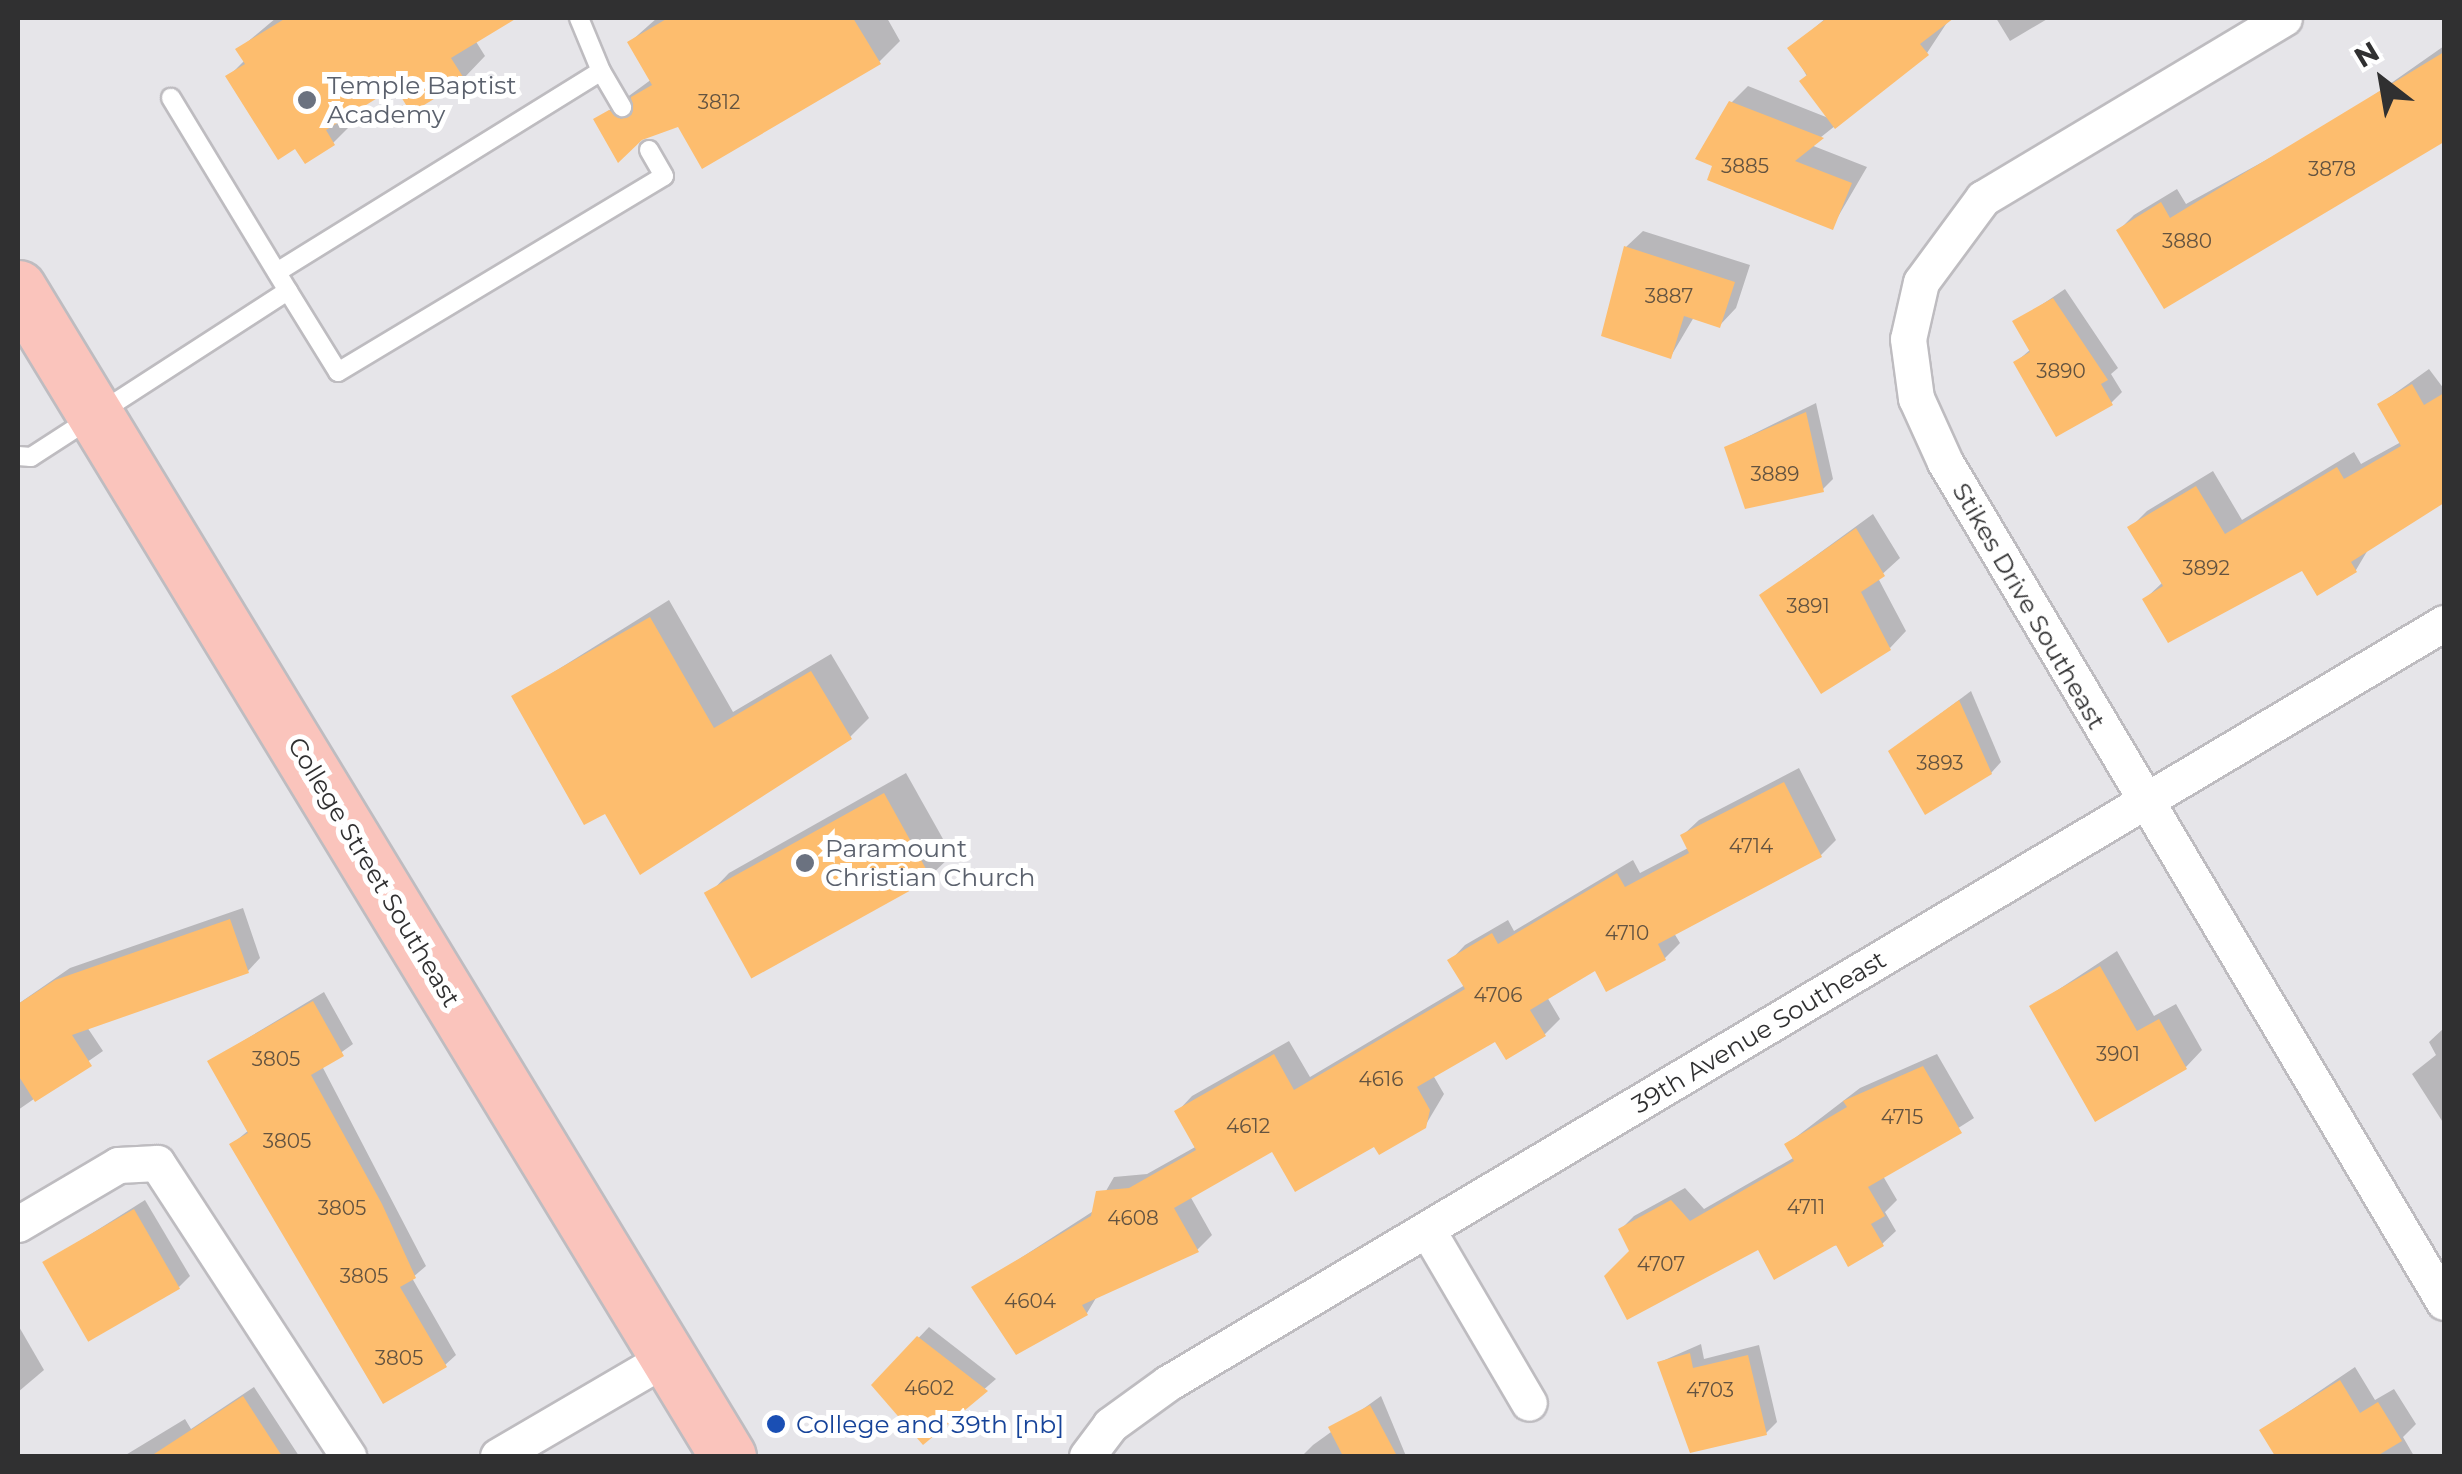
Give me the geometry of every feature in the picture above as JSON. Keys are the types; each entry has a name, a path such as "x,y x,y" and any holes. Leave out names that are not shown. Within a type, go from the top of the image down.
{"main road":[{"name":"College Street Southeast","path":"18,288 728,1456"}],"street":[{"name":"Stikes Drive Southeast","path":"2284,18 1983,198 1921,282 1908,338 1916,398 1944,462 2444,1302"},
{"name":"39th Avenue Southeast","path":"1086,1456 1110,1425 1168,1383 2444,623"},
{"path":"18,1224 118,1166 157,1163 348,1456"},
{"path":"1428,1231 1528,1403"},
{"path":"498,1456 668,1356"}],"lane":[{"path":"579,18 601,72 622,106"},
{"path":"277,272 601,72"},
{"path":"170,98 338,372 664,176 649,150"},
{"path":"18,456 31,457 288,291"}],"building":[{"name":"Temple Baptist Academy","path":"286,18 517,18 451,58 465,80 411,113 395,87 326,130 335,145 305,164 295,149 278,160 225,76 245,64 235,49"},
{"path":"668,18 853,18 881,64 702,169 678,127 642,140 618,163 593,119 609,110 621,119 632,114 631,97 652,85 627,42"},
{"path":"1827,18 1954,18 1920,44 1929,55 1835,129 1799,81 1807,75 1787,48"},
{"path":"2444,52 2444,142 2164,309 2116,230 2161,202 2170,218"},
{"path":"1729,101 1824,138 1795,161 1852,183 1833,230 1707,180 1712,166 1695,159"},
{"path":"1624,246 1735,282 1720,328 1684,316 1671,359 1601,336"},
{"path":"2053,298 2108,380 2101,384 2113,405 2056,437 2013,362 2030,352 2012,321"},
{"path":"2412,384 2424,405 2444,393 2444,503 2351,562 2357,572 2317,596 2302,571 2168,643 2142,599 2163,586 2127,527 2196,486 2225,534 2337,467 2344,479 2401,446 2377,404"},
{"path":"1806,412 1824,492 1745,509 1724,447"},
{"path":"1856,528 1885,576 1861,592 1891,650 1821,694 1759,595"},
{"path":"650,617 714,728 811,671 852,739 640,875 605,814 584,825 511,696"},
{"path":"1959,700 1992,774 1925,815 1888,751"},
{"path":"1784,782 1822,857 1658,944 1666,960 1606,992 1595,971 1530,1010 1546,1036 1506,1060 1495,1042 1417,1087 1430,1110 1426,1128 1379,1155 1374,1147 1295,1192 1272,1152 1174,1208 1199,1252 1082,1305 1088,1315 1016,1355 971,1287 1091,1216 1096,1191 1129,1188 1196,1150 1174,1111 1274,1054 1294,1090 1465,989 1447,960 1492,933 1498,944 1617,873 1625,887 1689,853 1680,835"},
{"path":"884,793 932,879 751,979 704,893"},
{"path":"230,919 249,973 72,1035 92,1066 35,1102 18,1075 18,1004 55,980"},
{"path":"2100,966 2137,1031 2159,1019 2187,1069 2095,1122 2029,1006"},
{"path":"313,1001 344,1056 311,1075 382,1204 416,1278 400,1287 447,1367 383,1404 229,1144 248,1133 207,1061"},
{"path":"1923,1066 1962,1133 1868,1187 1885,1216 1871,1224 1884,1246 1848,1267 1836,1245 1774,1280 1758,1250 1627,1320 1604,1276 1629,1251 1618,1229 1671,1200 1690,1221 1794,1161 1784,1144 1847,1107 1843,1101"},
{"path":"134,1209 180,1289 88,1342 42,1262"},
{"path":"917,1336 988,1391 923,1445 871,1385"},
{"path":"1690,1353 1693,1368 1748,1355 1767,1435 1690,1453 1657,1362"},
{"path":"2340,1380 2360,1413 2378,1402 2402,1441 2377,1456 2275,1456 2259,1430"},
{"path":"243,1396 282,1456 151,1456"},
{"path":"1370,1405 1397,1456 1343,1456 1328,1427"}],"place":[{"name":"Temple Baptist Academy","path":"307,100"},
{"name":"Paramount Christian Church","path":"805,863"},
{"name":"College and 39th [nb]","path":"776,1424"}]}
